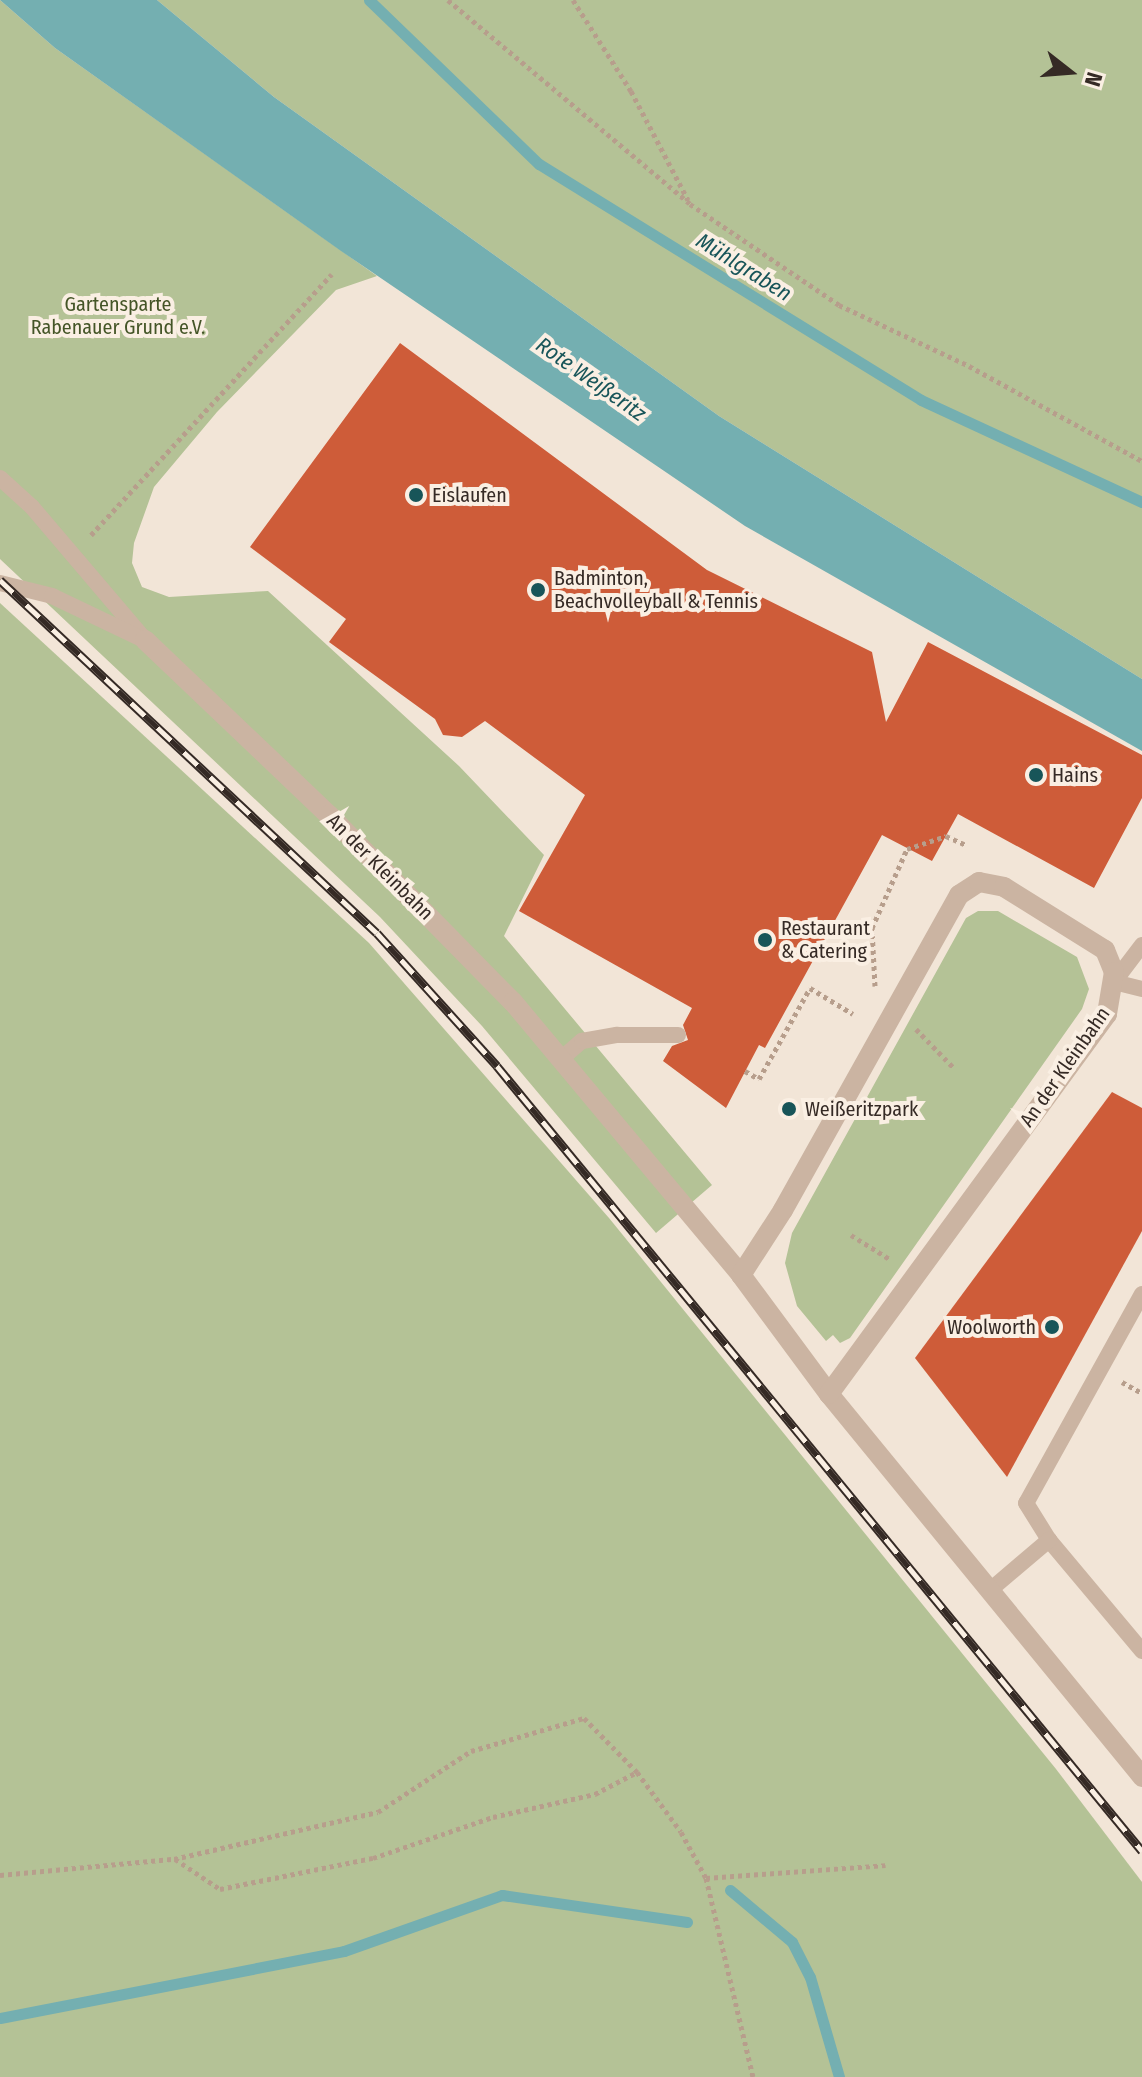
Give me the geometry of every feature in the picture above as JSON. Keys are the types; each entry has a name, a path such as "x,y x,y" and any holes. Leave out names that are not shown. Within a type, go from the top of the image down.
{"street":[{"name":"An der Kleinbahn","path":"145,640 329,815 513,1002 741,1275 829,1394 1142,1777"},
{"name":"An der Kleinbahn","path":"741,1275 783,1210 959,895 979,882 1004,887 1105,950 1114,982 1107,1014 920,1275 829,1394"}],"lane":[{"name":"An der Kleinbahn","path":"0,478 73,555 145,640"},
{"path":"0,583 52,596 145,640"},
{"path":"1142,945 1114,982 1142,989"},
{"path":"561,1059 582,1041 617,1035 678,1035"},
{"path":"1142,1294 1026,1503 1049,1540 1142,1651"},
{"path":"989,1591 1049,1540"}],"path":[{"path":"448,0 690,204 839,305 969,366 1142,461"},
{"path":"573,0 631,91 690,204"},
{"path":"73,555 332,274"},
{"path":"953,1067 923,1040 872,980 872,928 907,849 946,836 966,845"},
{"path":"745,1071 759,1079 810,988 853,1014"},
{"path":"851,1235 920,1275"},
{"path":"0,1875 174,1859 378,1812 471,1751 584,1718 637,1772 681,1832 706,1878 753,2077"},
{"path":"174,1859 220,1889 373,1858 493,1817 595,1794 637,1772"},
{"path":"706,1878 886,1865"}],"green space":[{"name":"Gartensparte Rabenauer Grund e.V.","path":"0,0 55,48 377,276 336,290 217,412 154,487 134,543 132,563 142,587 169,597 268,591 459,766 544,855 504,936 712,1185 656,1233 482,1026 380,917 0,559"},
{"path":"157,0 1142,0 1142,679 719,416 274,97"},
{"path":"0,603 369,943 609,1218 1056,1769 1142,1882 1142,2077 0,2077"},
{"path":"978,911 998,911 1077,957 1089,989 1082,1009 850,1338 840,1343 833,1335 826,1341 797,1306 785,1263 792,1233 966,918"}],"water":[{"name":"Rote Weißeritz","path":"0,0 157,0 274,97 719,416 1142,679 1142,751 745,526 341,251 55,48"}],"building":[{"path":"400,343 707,570 872,652 886,722 928,642 1142,755 1142,798 1094,888 958,814 932,861 882,835 765,1048 759,1045 726,1108 663,1061 672,1046 688,1040 683,1025 692,1008 519,911 585,795 485,721 462,737 443,735 435,719 329,642 346,619 250,547"},
{"path":"1112,1092 1142,1108 1142,1231 1007,1477 915,1358"}],"waterway":[{"name":"Mühlgraben","path":"369,0 539,164 921,400 1142,502"},
{"path":"730,1890 792,1942 810,1977 839,2077"},
{"path":"0,2018 344,1951 502,1895 687,1922"}],"railway":[{"path":"0,580 377,933 497,1066 1142,1851"}],"place":[{"name":"Eislaufen","path":"416,495"},
{"name":"Badminton, Beachvolleyball & Tennis","path":"538,590"},
{"name":"Hains","path":"1036,775"},
{"name":"Restaurant & Catering","path":"765,940"},
{"name":"Weißeritzpark","path":"789,1109"},
{"name":"Woolworth","path":"1052,1327"}]}
